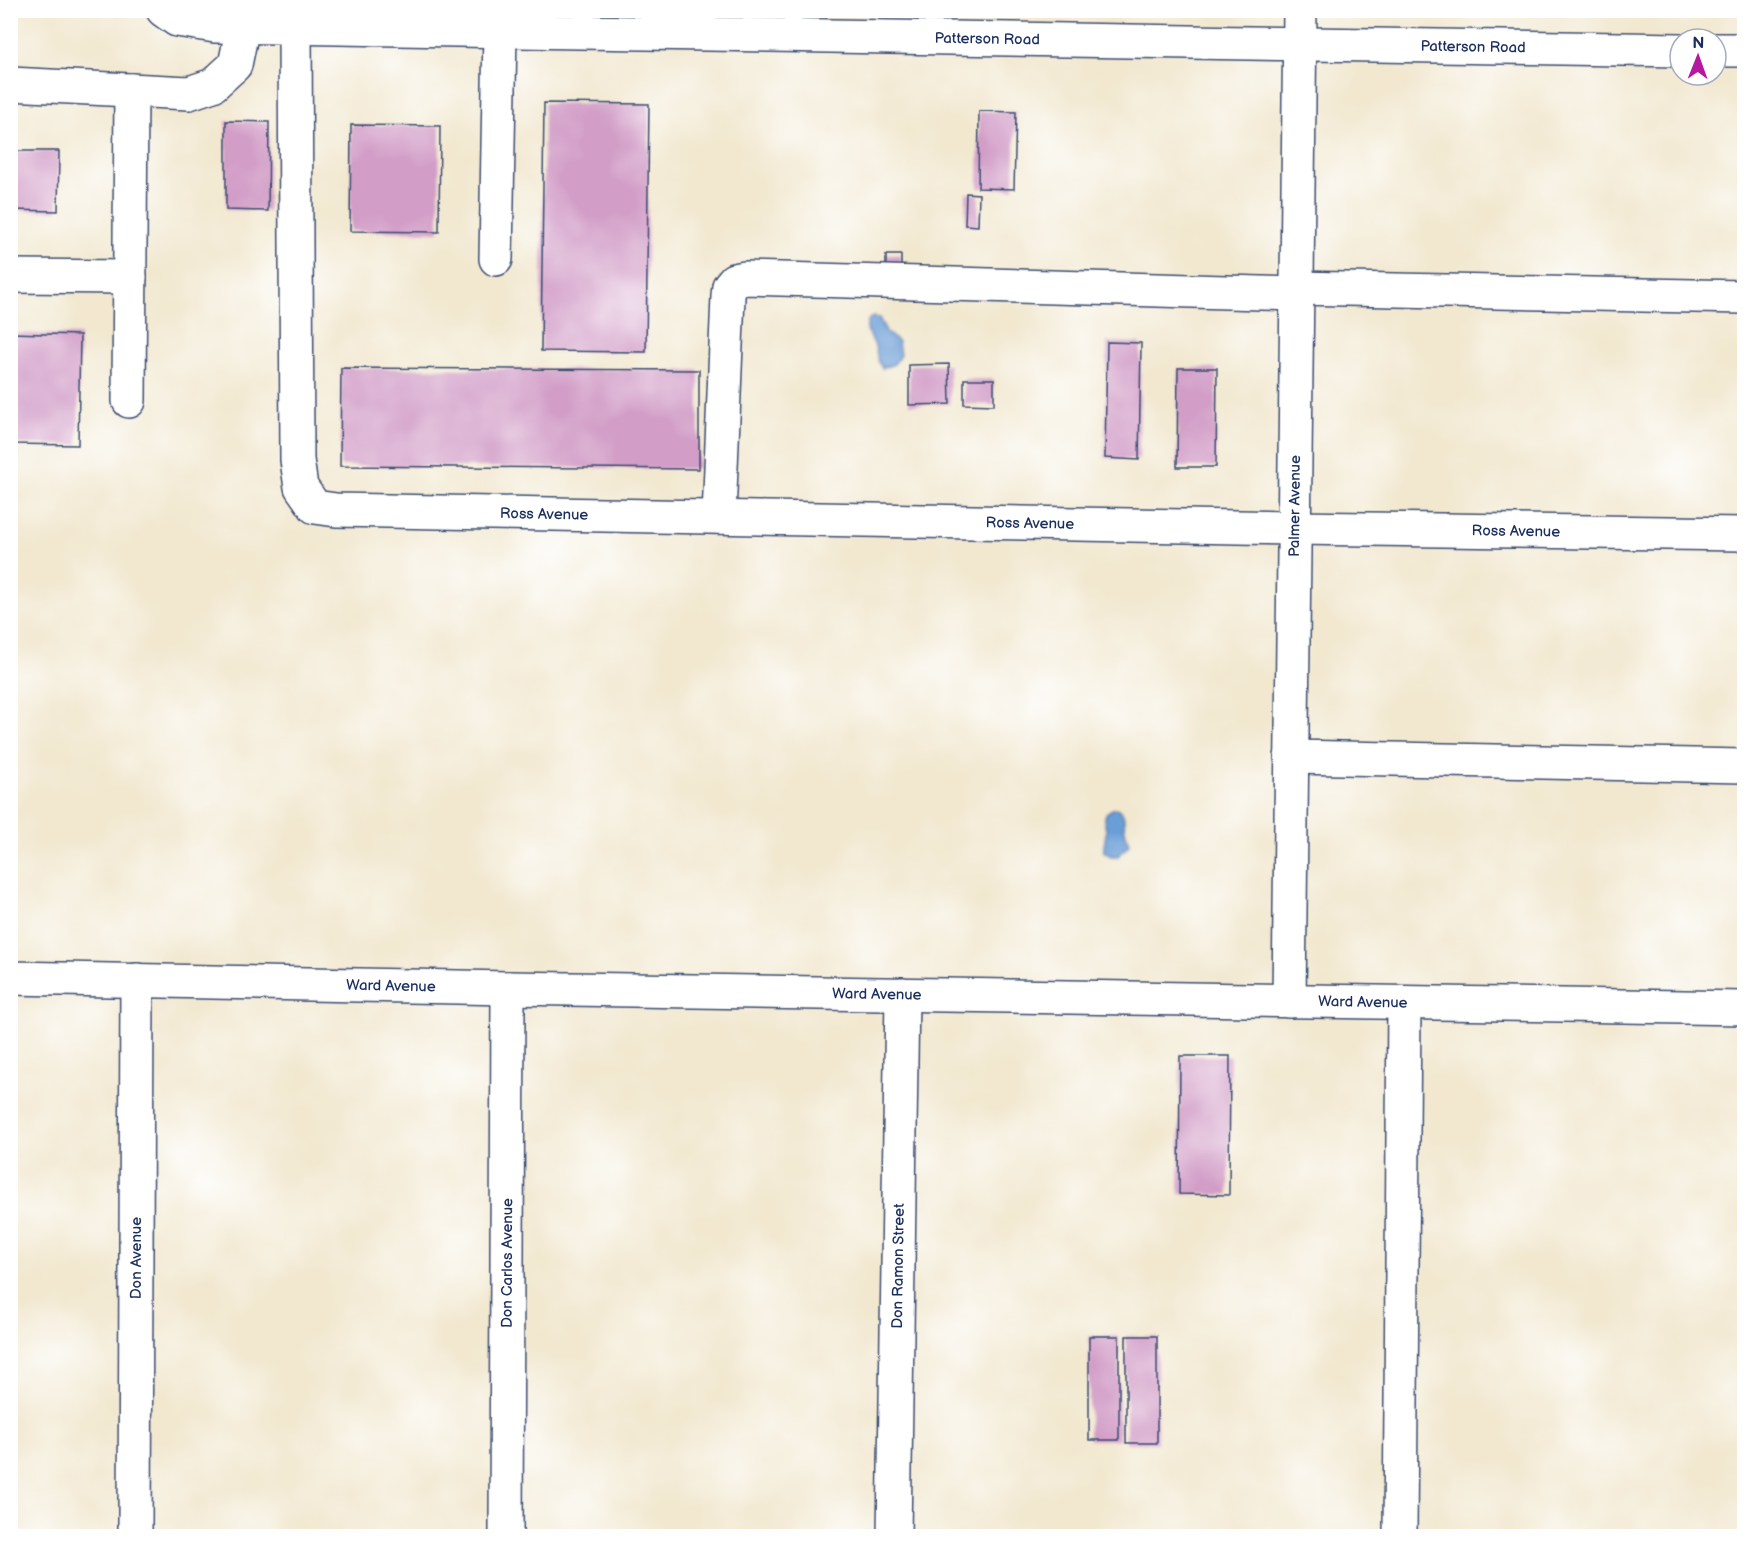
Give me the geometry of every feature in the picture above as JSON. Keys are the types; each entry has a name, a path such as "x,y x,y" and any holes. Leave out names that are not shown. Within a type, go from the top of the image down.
{"street":[{"name":"Patterson Road","path":"163,10 177,20 215,26 255,18 296,27 1668,50"},
{"path":"333,10 386,29"},
{"name":"Palmer Avenue","path":"1289,1001 1300,10"},
{"path":"10,84 189,93 213,85 235,65 255,18"},
{"name":"Ross Avenue","path":"296,27 297,460 301,487 315,507 336,510 1744,534"},
{"path":"496,259 500,31"},
{"path":"1728,50 1744,50"},
{"path":"129,401 131,90"},
{"path":"10,276 130,277"},
{"path":"719,517 728,296 729,286 734,280 1744,297"},
{"path":"1291,758 1744,766"},
{"name":"Ward Avenue","path":"10,978 1744,1008"},
{"name":"Don Avenue","path":"135,1536 136,980"},
{"name":"Don Carlos Avenue","path":"506,1536 508,988"},
{"name":"Don Ramon Street","path":"894,1536 902,994"},
{"path":"1401,1536 1404,1003"}],"water":[{"path":"879,318 887,333 898,342 900,355 894,364 882,368 867,328 869,319"},
{"path":"1116,808 1123,815 1129,845 1118,856 1111,856 1104,852 1105,817 1108,812"}],"building":[{"path":"544,103 649,104 646,352 541,351"},
{"path":"979,111 1016,112 1014,189 978,188"},
{"path":"226,121 269,122 268,211 226,210"},
{"path":"351,125 440,126 439,232 350,231"},
{"path":"10,151 59,151 58,211 10,210"},
{"path":"966,193 979,194 978,226 965,225"},
{"path":"886,255 901,255 901,272 886,272"},
{"path":"10,333 80,335 78,445 10,444"},
{"path":"1107,342 1141,343 1139,460 1105,458"},
{"path":"949,364 950,404 909,405 909,365"},
{"path":"341,368 699,370 699,469 340,466"},
{"path":"1178,368 1217,368 1216,467 1177,467"},
{"path":"964,379 994,379 994,405 964,404"},
{"path":"1180,1056 1230,1056 1229,1195 1179,1194"},
{"path":"1089,1336 1119,1336 1119,1440 1089,1440"},
{"path":"1126,1336 1157,1336 1157,1443 1126,1443"}]}
